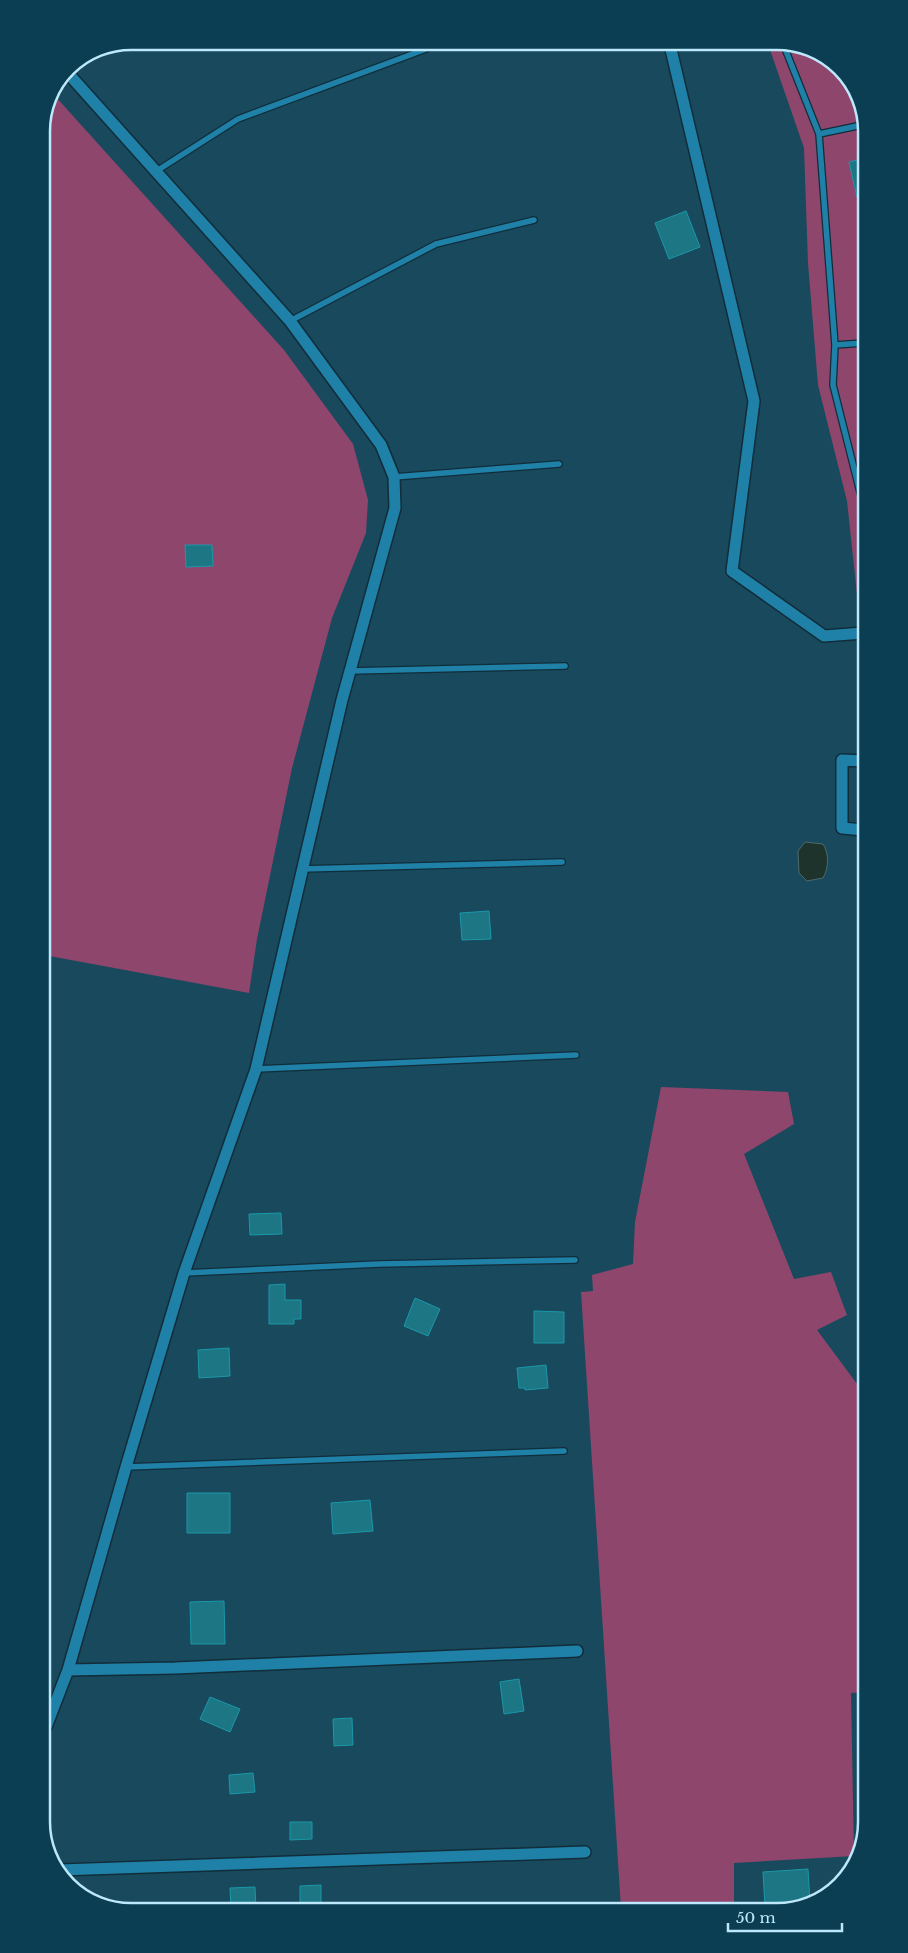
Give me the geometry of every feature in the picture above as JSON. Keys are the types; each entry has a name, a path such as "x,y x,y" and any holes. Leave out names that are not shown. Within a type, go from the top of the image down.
{"street":[{"path":"671,50 754,401 732,571 824,636 858,633"},
{"path":"50,1717 68,1670 184,1273 256,1069 301,869 350,671 394,508 394,476 381,445 290,321 71,77"},
{"path":"858,761 842,760 842,828 858,829"},
{"path":"68,1670 175,1668 577,1651"},
{"path":"66,1870 585,1852"}],"lane":[{"path":"155,172 238,119 423,50"},
{"path":"785,51 819,134 835,345 833,385 858,484"},
{"path":"819,134 858,126"},
{"path":"290,321 436,244 534,220"},
{"path":"835,345 858,343"},
{"path":"394,476 559,464"},
{"path":"350,671 565,666"},
{"path":"301,869 562,862"},
{"path":"256,1069 576,1054"},
{"path":"184,1273 379,1264 575,1260"},
{"path":"126,1467 564,1451"}],"shaded area":[{"path":"770,50 803,54 826,67 838,78 850,95 857,120 858,603 847,501 818,385 808,263 804,148"},
{"path":"57,98 284,350 353,444 368,500 366,533 332,618 292,768 257,939 249,993 50,956 50,126"},
{"path":"805,842 823,844 825,848 827,865 823,878 807,881 799,873 798,851"},
{"path":"661,1087 788,1092 794,1124 744,1154 794,1279 831,1272 847,1315 817,1330 858,1385 858,1693 851,1693 854,1848 851,1856 734,1863 734,1903 621,1903 581,1292 593,1291 592,1275 633,1264 635,1222"}],"building":[{"path":"858,160 858,197 857,197 849,162"},
{"path":"686,211 700,247 669,259 655,223"},
{"path":"185,545 212,545 213,566 186,567"},
{"path":"489,911 491,939 462,940 460,913"},
{"path":"281,1213 282,1234 250,1235 249,1214"},
{"path":"285,1284 285,1300 301,1300 301,1319 294,1319 294,1324 269,1324 269,1285"},
{"path":"415,1298 440,1309 428,1336 404,1326"},
{"path":"534,1311 564,1312 564,1343 534,1343"},
{"path":"229,1348 230,1376 199,1378 198,1350"},
{"path":"546,1365 548,1388 525,1390 525,1388 519,1388 517,1368"},
{"path":"187,1493 230,1493 230,1533 187,1533"},
{"path":"370,1500 373,1531 333,1534 331,1503"},
{"path":"224,1601 225,1644 191,1644 190,1602"},
{"path":"519,1679 524,1711 504,1714 500,1682"},
{"path":"210,1697 240,1709 230,1732 200,1719"},
{"path":"352,1718 353,1745 334,1746 333,1719"},
{"path":"253,1773 255,1792 230,1794 229,1775"},
{"path":"290,1822 312,1822 312,1839 290,1840"},
{"path":"808,1869 810,1896 788,1902 765,1903 763,1872"},
{"path":"321,1885 321,1903 300,1903 300,1886"},
{"path":"255,1887 256,1903 231,1903 230,1888"}]}
